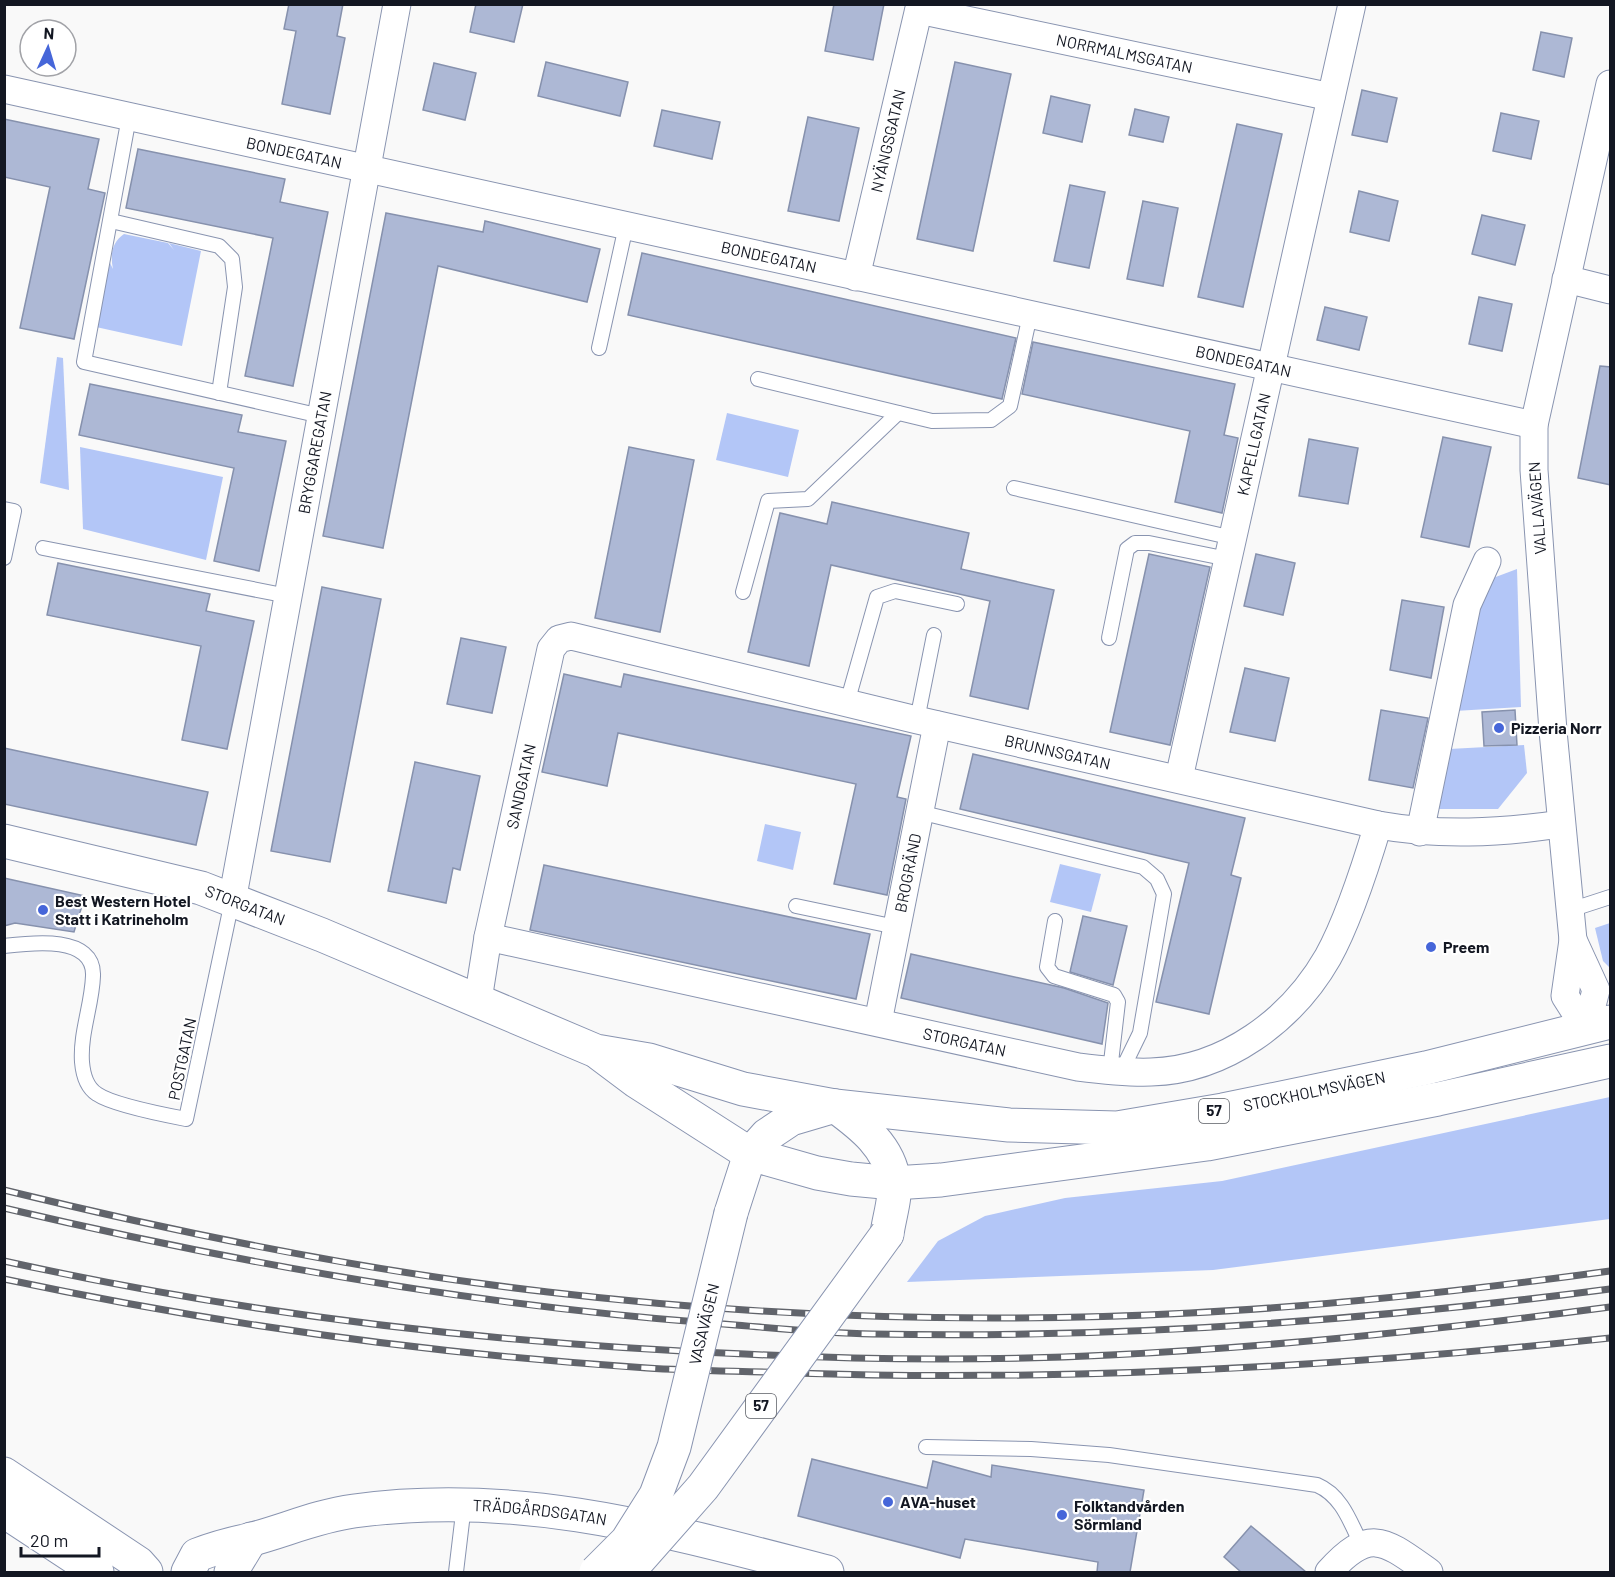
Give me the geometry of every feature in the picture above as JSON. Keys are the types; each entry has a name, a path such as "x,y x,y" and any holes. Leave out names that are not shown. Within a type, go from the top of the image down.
{"main road":[{"name":"STORGATAN","path":"4,841 201,888 322,935 596,1051 636,1081 750,1154 817,1173 894,1183"},
{"path":"1598,1025 1602,1063"},
{"name":"STOCKHOLMSVÄGEN","path":"835,1106 1009,1125 1117,1128 1223,1110 1426,1068 1598,1025"},
{"name":"STORGATAN","path":"596,1051 649,1060 743,1089 835,1106"},
{"name":"STOCKHOLMSVÄGEN","path":"894,1183 956,1178 1207,1144 1602,1063"},
{"path":"835,1106 874,1139 887,1158 894,1183"},
{"name":"VASAVÄGEN","path":"596,1572 627,1541 656,1495 674,1447 731,1213 750,1154 767,1135 791,1119 835,1106"},
{"name":"57","path":"628,1572 703,1487 886,1234 924,1200 956,1178"},
{"name":"57","path":"886,1234 894,1183"},
{"path":"4,1474 138,1563 147,1572"},
{"name":"TRÄDGÅRDSGATAN","path":"188,1572 197,1555 225,1543 251,1539 302,1522 353,1511 464,1505 548,1509 605,1518 827,1572"},
{"path":"4,1511 97,1572"},
{"path":"231,1572 251,1539"}],"street":[{"name":"BRYGGAREGATAN","path":"232,901 397,4"},
{"name":"KAPELLGATAN","path":"1179,778 1352,4"},
{"name":"NORRMALMSGATAN","path":"920,7 1331,97"},
{"name":"NYÄNGSGATAN","path":"856,277 920,7"},
{"name":"VALLAVÄGEN","path":"1598,1025 1565,996 1573,940 1561,824 1535,482 1534,425 1611,84"},
{"name":"BONDEGATAN","path":"4,89 1534,425"},
{"path":"1566,279 1611,290"},
{"path":"1420,832 1467,605 1487,561"},
{"name":"BRUNNSGATAN","path":"559,639 571,636 927,722 1378,825 1420,832 1503,832 1561,824"},
{"name":"SANDGATAN","path":"488,936 551,649 559,639"},
{"name":"BROGRÄND","path":"878,1022 919,812 927,722"},
{"name":"STORGATAN","path":"488,936 1078,1067 1153,1072 1213,1059 1245,1044 1280,1018 1328,957 1366,866 1378,825"},
{"path":"478,1000 488,936"},
{"path":"1329,1572 1361,1544 1373,1542 1387,1545 1429,1572"}],"lane":[{"path":"129,117 84,362 321,416"},
{"path":"111,221 219,246 232,259 235,287 219,393"},
{"path":"599,348 626,226"},
{"path":"758,378 932,421 991,420 1010,406 1030,315"},
{"path":"743,592 768,501 808,500 898,413"},
{"path":"1014,488 1231,548"},
{"path":"4,508 14,511 4,558"},
{"path":"1109,638 1127,549 1136,543 1231,548"},
{"path":"43,548 288,596"},
{"path":"847,703 877,597 895,591 957,604"},
{"path":"927,722 934,635"},
{"path":"919,812 1143,867 1157,879 1164,894 1140,1033 1115,1071"},
{"path":"1570,910 1611,897"},
{"name":"POSTGATAN","path":"4,946 43,941 73,946 87,957 94,973 81,1053 83,1077 96,1094 148,1111 186,1119 232,901"},
{"path":"796,906 896,927"},
{"path":"1055,921 1047,967 1054,976 1114,995 1118,1002 1115,1071"},
{"path":"926,1447 1031,1449 1109,1455 1317,1485 1334,1495 1347,1513 1361,1544"},
{"path":"453,1572 464,1505"}],"shaded area":[{"path":"124,234 168,243 174,250 169,243 201,251 182,346 96,327 110,263 113,269 113,249"},
{"path":"57,357 63,358 69,490 40,483"},
{"path":"727,413 799,430 788,477 716,460"},
{"path":"80,447 223,477 206,560 83,529"},
{"path":"1517,569 1521,707 1455,711 1474,603 1493,578"},
{"path":"1524,745 1527,773 1498,809 1436,809 1449,749"},
{"path":"765,824 801,832 793,870 757,861"},
{"path":"1060,864 1101,874 1091,912 1050,902"},
{"path":"1610,923 1610,968 1603,961 1595,928"},
{"path":"1610,1097 1610,1219 1213,1270 907,1282 938,1241 985,1216 1065,1198 1222,1181"}],"building":[{"path":"289,4 343,4 337,36 345,38 330,114 282,104 296,31 284,29"},
{"path":"476,4 523,4 514,42 470,32"},
{"path":"834,4 884,4 873,60 825,51"},
{"path":"1541,32 1572,38 1564,77 1533,70"},
{"path":"546,62 628,82 620,116 538,96"},
{"path":"955,62 1011,74 973,251 917,239"},
{"path":"434,63 476,73 465,120 423,110"},
{"path":"1362,90 1397,98 1387,142 1352,135"},
{"path":"1051,96 1090,105 1082,142 1043,133"},
{"path":"1135,109 1169,117 1163,142 1129,135"},
{"path":"662,110 720,122 712,159 654,146"},
{"path":"1501,113 1539,121 1531,159 1493,151"},
{"path":"808,117 859,128 839,221 788,211"},
{"path":"4,119 99,139 88,189 105,193 74,339 20,328 50,187 4,177"},
{"path":"1237,124 1282,134 1243,307 1198,297"},
{"path":"138,149 285,179 280,202 328,212 293,386 245,376 273,238 126,208"},
{"path":"1070,185 1105,192 1089,268 1054,261"},
{"path":"1359,191 1398,201 1389,241 1350,232"},
{"path":"1143,201 1178,208 1163,286 1127,279"},
{"path":"386,213 483,232 485,221 600,249 587,302 438,266 383,548 323,536"},
{"path":"1482,215 1525,225 1515,265 1472,254"},
{"path":"642,253 1016,338 1002,399 628,315"},
{"path":"1479,297 1512,304 1502,351 1469,344"},
{"path":"1325,307 1367,317 1359,350 1317,340"},
{"path":"1033,342 1235,384 1224,435 1238,438 1222,513 1175,502 1190,431 1022,394"},
{"path":"1600,366 1611,367 1611,485 1578,478"},
{"path":"90,384 242,415 238,432 286,441 259,571 214,561 234,468 79,435"},
{"path":"1443,437 1491,447 1469,547 1421,537"},
{"path":"1309,439 1358,448 1348,504 1299,496"},
{"path":"629,447 694,460 660,632 595,618"},
{"path":"832,502 969,533 961,569 1054,590 1028,709 970,696 990,601 831,565 809,666 748,652 780,513 827,524"},
{"path":"1149,554 1210,567 1170,745 1110,732"},
{"path":"1256,554 1295,563 1283,615 1244,606"},
{"path":"58,563 210,594 206,611 254,621 227,749 182,740 201,646 47,615"},
{"path":"322,587 381,599 330,862 271,851"},
{"path":"1402,600 1444,607 1431,678 1390,670"},
{"path":"461,638 506,647 492,713 447,704"},
{"path":"1245,668 1289,678 1275,741 1230,732"},
{"path":"564,674 621,687 624,674 911,736 897,797 906,799 887,895 834,884 856,784 618,733 607,786 542,772"},
{"path":"1381,710 1428,718 1413,788 1369,780"},
{"name":"Pizzeria Norr","path":"1515,710 1517,745 1484,746 1482,712"},
{"path":"4,748 208,792 196,845 4,804"},
{"path":"973,754 1245,818 1231,875 1241,878 1209,1014 1156,1002 1189,863 960,809"},
{"path":"415,762 480,776 460,870 453,868 446,903 388,891"},
{"path":"544,865 870,934 856,999 530,930"},
{"name":"Best Western Hotel Statt i Katrineholm","path":"4,878 85,896 74,932 15,923 4,926"},
{"path":"1083,916 1127,926 1113,985 1070,972"},
{"path":"911,954 1064,988 1108,1003 1102,1044 901,998"},
{"path":"812,1459 927,1488 933,1461 991,1477 992,1465 1144,1490 1130,1572 1097,1572 1098,1562 965,1539 960,1558 798,1516"},
{"path":"1251,1526 1306,1572 1241,1572 1224,1557"}],"railway":[{"path":"4,1190 139,1222 274,1250 411,1273 628,1301 788,1313 949,1318 1190,1313 1401,1296 1610,1271"},
{"path":"4,1208 179,1247 443,1293 621,1315 832,1332 965,1335 1057,1334 1242,1325 1334,1319 1610,1289"},
{"path":"4,1261 188,1297 373,1324 558,1343 836,1358 1019,1358 1173,1352 1360,1336 1610,1307"},
{"path":"4,1279 163,1310 404,1346 566,1362 683,1370 895,1375 1100,1374 1406,1357 1610,1338"}],"place":[{"name":"Pizzeria Norr","path":"1499,728"},
{"name":"Best Western Hotel Statt i Katrineholm","path":"43,910"},
{"name":"Preem","path":"1431,947"},
{"name":"AVA-huset","path":"888,1502"},
{"name":"Folktandvården Sörmland","path":"1062,1515"}]}
